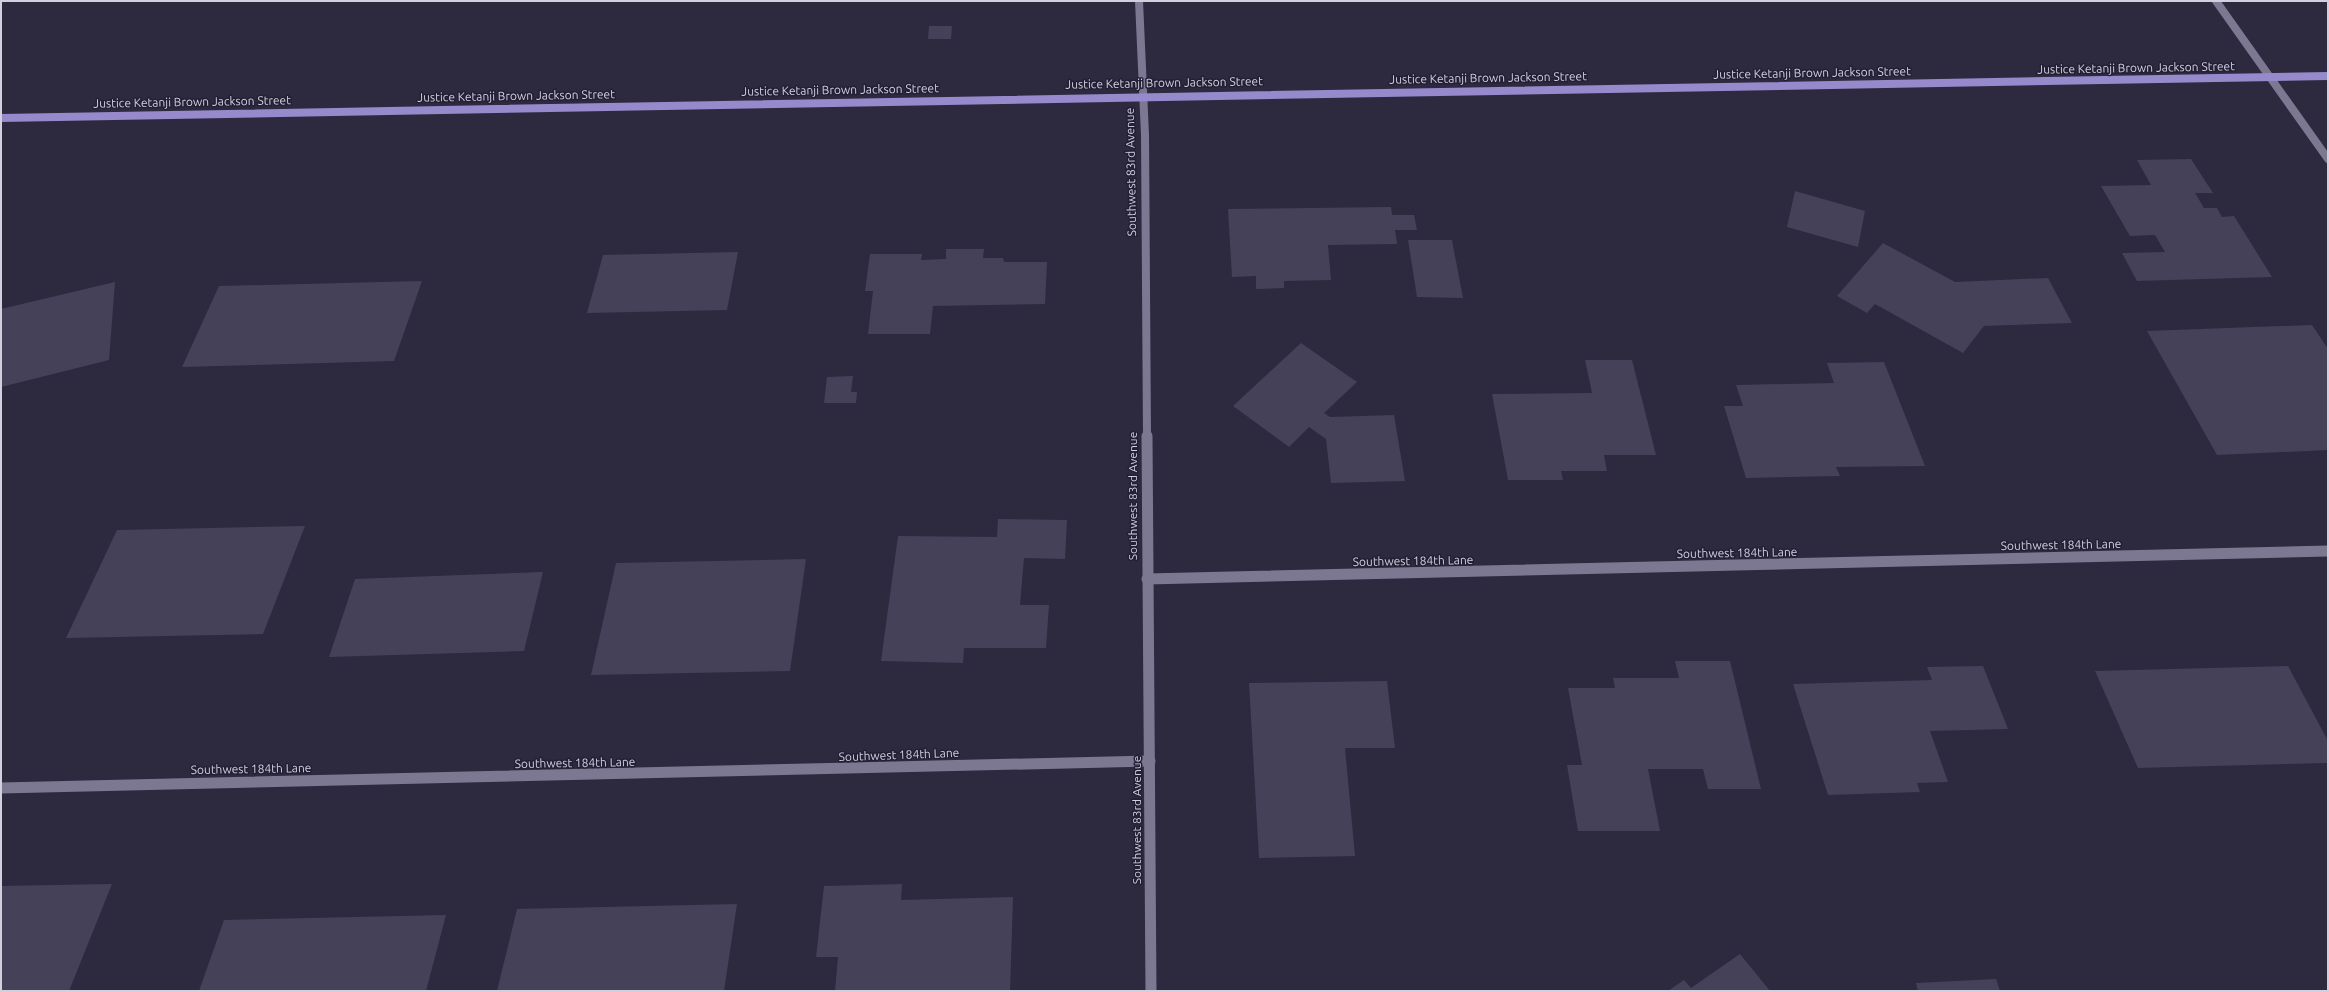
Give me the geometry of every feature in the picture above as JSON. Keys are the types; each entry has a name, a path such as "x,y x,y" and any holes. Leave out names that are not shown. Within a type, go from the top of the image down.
{"main road":[{"name":"Justice Ketanji Brown Jackson Street","path":"1,118 1143,96 2328,76"}],"street":[{"name":"Southwest 83rd Avenue","path":"1139,1 1143,96 1151,991"},
{"path":"2216,1 2328,159"},
{"name":"Southwest 184th Lane","path":"1147,579 2328,551"},
{"name":"Southwest 184th Lane","path":"1,788 1150,761"}],"building":[{"path":"929,26 952,26 951,39 928,39"},
{"path":"2191,159 2213,193 2195,193 2204,208 2217,208 2222,217 2234,216 2272,277 2137,281 2122,253 2165,252 2155,235 2130,236 2101,186 2151,185 2137,160"},
{"path":"1795,191 1865,211 1858,247 1787,227"},
{"path":"1391,207 1392,215 1414,215 1417,230 1395,230 1397,244 1328,245 1331,280 1284,281 1284,288 1256,289 1256,276 1232,277 1228,209"},
{"path":"1408,240 1452,240 1463,298 1417,297"},
{"path":"1883,243 1955,282 2048,278 2072,323 1984,326 1963,353 1875,304 1867,313 1837,296"},
{"path":"946,249 984,249 983,258 1003,258 1004,262 1047,262 1045,304 933,306 930,334 868,334 873,291 865,291 870,254 922,254 921,260 946,259"},
{"path":"738,252 727,310 587,313 603,255"},
{"path":"422,281 394,361 182,367 219,286"},
{"path":"115,282 109,360 1,387 1,309"},
{"path":"2312,325 2328,349 2328,450 2217,455 2147,331"},
{"path":"1301,343 1357,382 1324,413 1330,417 1394,415 1405,481 1331,483 1326,439 1309,427 1289,447 1233,406"},
{"path":"1585,360 1632,360 1656,455 1604,455 1607,471 1561,471 1563,480 1508,480 1492,394 1592,393"},
{"path":"1884,362 1925,466 1836,467 1840,476 1746,478 1724,406 1743,406 1736,385 1834,383 1827,363"},
{"path":"853,376 851,392 857,392 856,403 824,403 827,377"},
{"path":"998,519 1067,520 1065,559 1024,558 1020,605 1049,605 1046,648 964,648 963,663 881,661 898,536 997,537"},
{"path":"305,526 263,634 66,638 117,530"},
{"path":"806,559 790,671 591,675 616,563"},
{"path":"543,572 524,651 329,657 355,579"},
{"path":"1675,661 1730,661 1761,789 1708,789 1703,769 1648,769 1660,831 1578,831 1567,765 1582,765 1568,688 1615,688 1613,678 1679,678"},
{"path":"1983,666 2008,729 1930,731 1948,782 1917,783 1920,792 1828,795 1793,684 1932,680 1927,667"},
{"path":"2288,666 2328,741 2328,763 2138,768 2095,671"},
{"path":"1387,681 1395,748 1345,748 1355,856 1259,858 1249,683"},
{"path":"112,884 69,991 1,991 1,886"},
{"path":"902,884 901,900 1013,897 1010,991 835,991 838,957 816,957 824,886"},
{"path":"737,904 724,991 497,991 517,909"},
{"path":"446,915 426,991 199,991 224,920"},
{"path":"1740,954 1770,991 1668,991 1684,980 1691,988"},
{"path":"1996,979 2000,991 1918,991 1916,983"}]}
